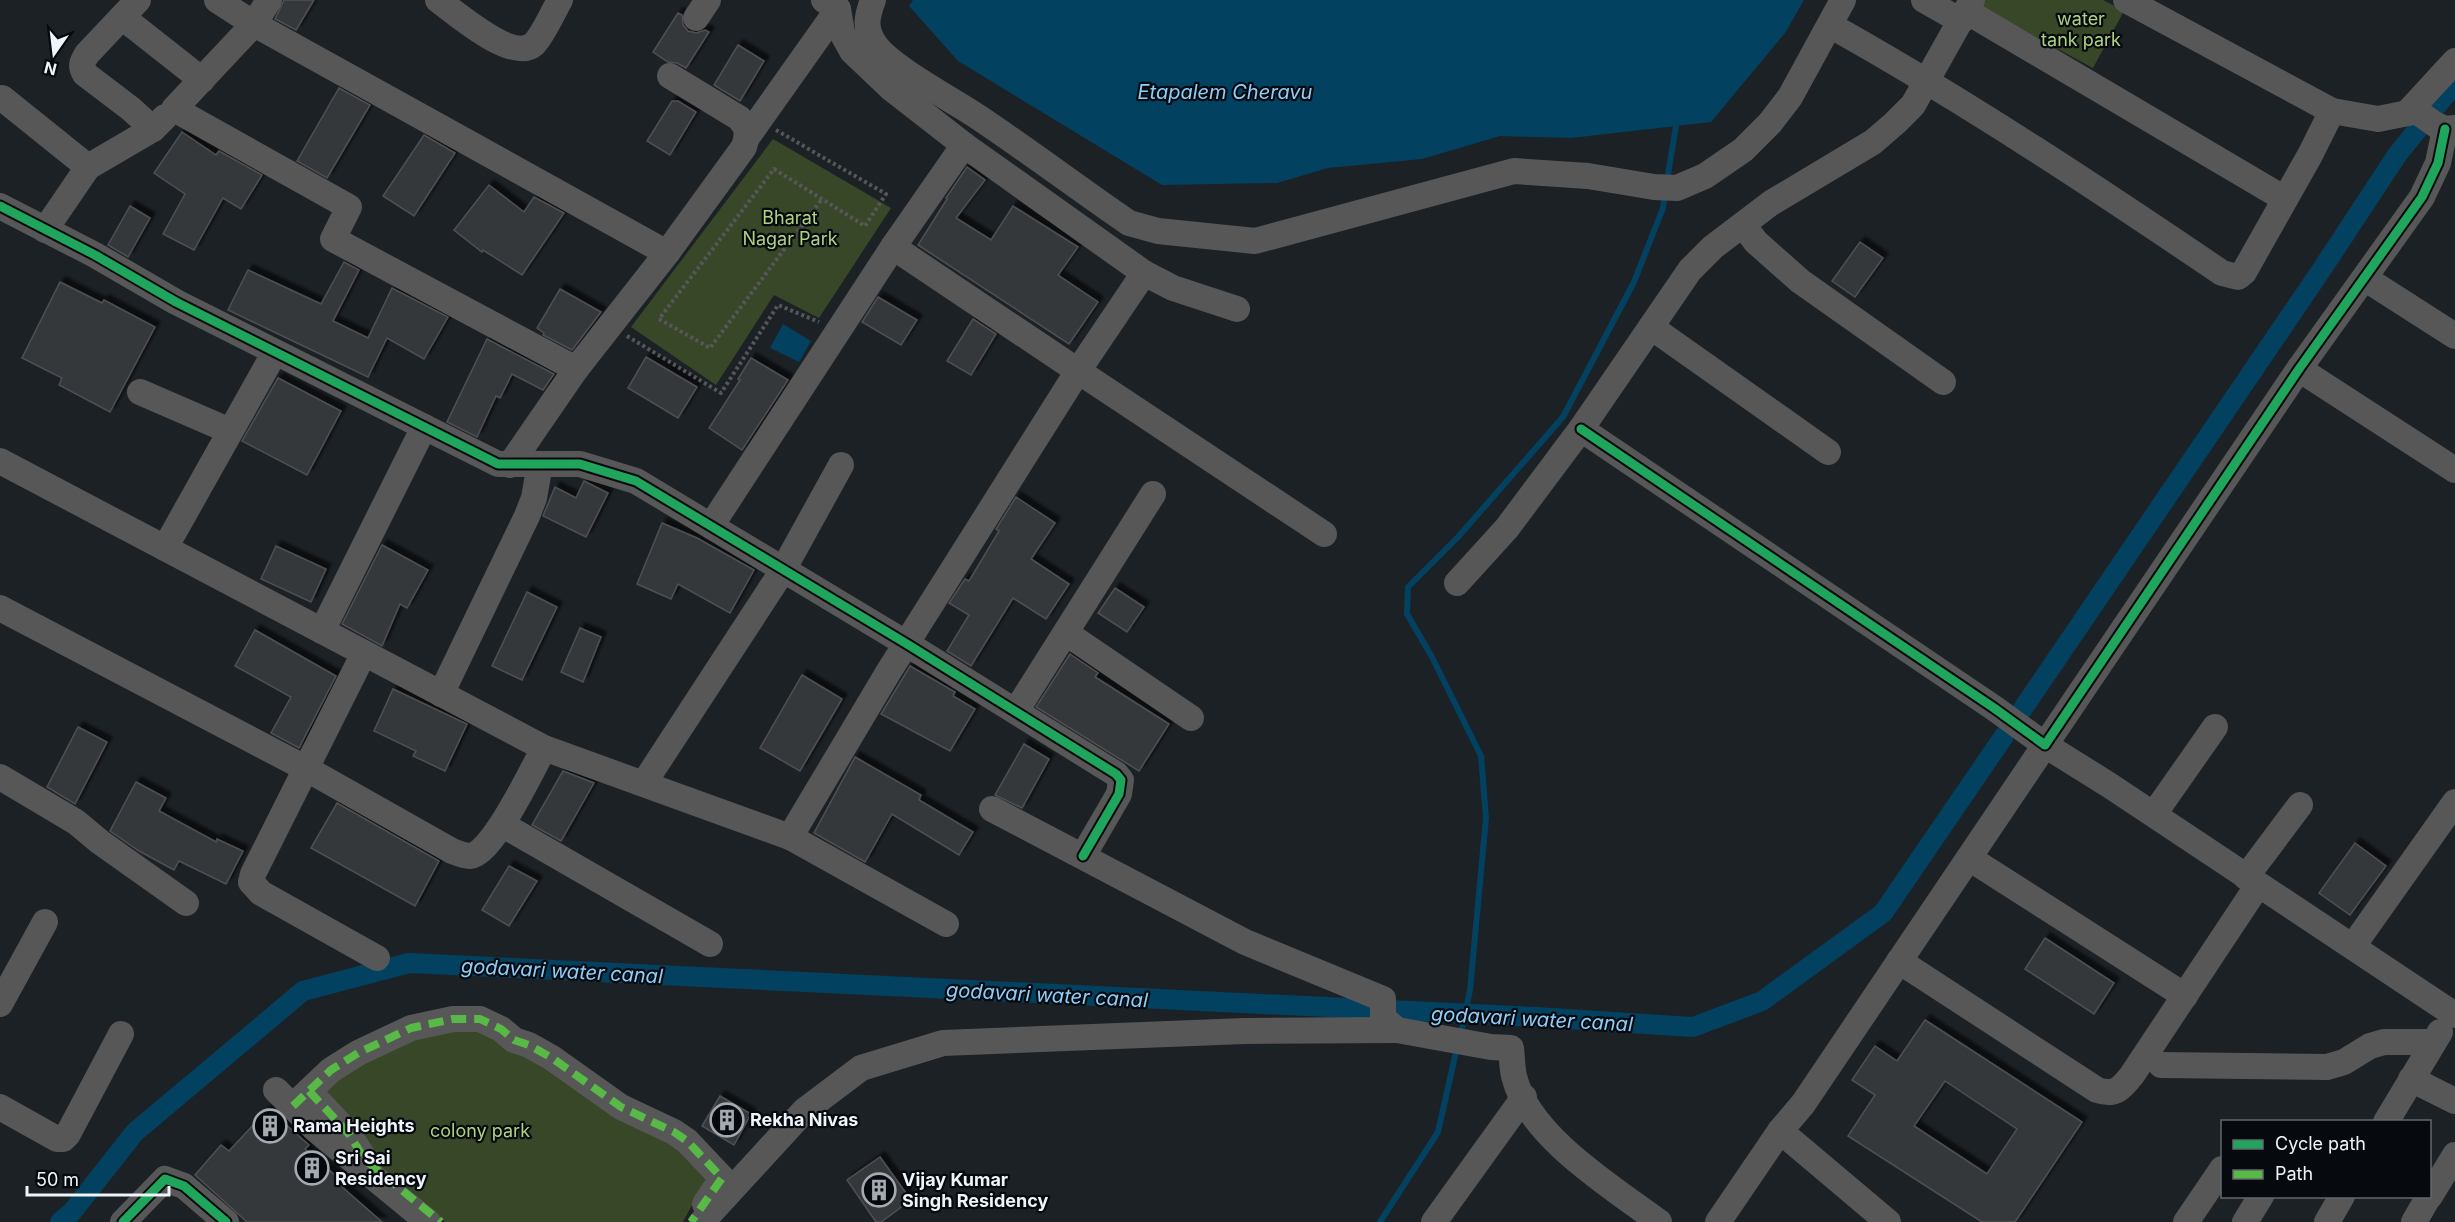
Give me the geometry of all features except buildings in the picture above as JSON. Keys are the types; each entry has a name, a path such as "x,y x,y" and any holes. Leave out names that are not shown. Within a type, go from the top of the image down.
{"street":[{"path":"217,0 254,24 667,253"},
{"path":"45,230 88,167 153,129 254,24 269,0"},
{"path":"438,0 499,43 520,49 534,44 560,0"},
{"path":"873,0 867,16 867,30 875,45 902,68 979,117 1129,223 1158,231 1255,241 1514,171 1588,176 1654,187 1677,188 1705,176 1743,150 1770,123 1790,98 1843,0"},
{"path":"1924,0 1966,11 2285,200"},
{"path":"2126,0 2332,111 2378,119 2432,122"},
{"path":"510,465 576,369 667,253 744,147 758,136 831,4"},
{"path":"831,4 852,51 892,89 964,146 1144,273 1173,288 1237,309"},
{"path":"153,129 85,74 81,68 82,61 87,54 130,9 202,80"},
{"path":"1456,583 1507,528 1581,429 1690,270 1713,247 1770,203 1873,142 1913,105 1966,11"},
{"path":"1842,32 1928,80 2231,276 2238,277 2244,272 2332,111"},
{"path":"1718,1222 1899,962 2299,369 2366,279 2426,189 2438,163 2432,122 2455,61"},
{"path":"670,76 739,118 758,136"},
{"path":"2,98 88,167"},
{"path":"174,109 349,207 333,239 576,369"},
{"path":"711,526 893,248 964,146"},
{"path":"0,206 95,255 176,302 498,464 580,464 636,481 711,526 1116,774 1121,780 1119,794 1083,856"},
{"path":"1743,225 1756,242 1800,281 1943,382"},
{"path":"893,248 1324,534"},
{"path":"790,837 907,644 1078,371 1144,273"},
{"path":"2366,279 2455,336"},
{"path":"1651,327 1828,452"},
{"path":"165,548 275,352"},
{"path":"2299,369 2455,470"},
{"path":"140,392 230,431"},
{"path":"322,631 424,427"},
{"path":"1581,429 2045,745 2154,814 2454,1014 2433,1042 2387,1120"},
{"path":"441,694 527,516 536,491 540,464"},
{"path":"644,783 783,570 841,465"},
{"path":"3,470 165,548 544,748 790,837 946,924"},
{"path":"1016,711 1153,494"},
{"path":"0,608 305,768 452,851 470,856 477,854 486,846 502,825 544,748"},
{"path":"1066,633 1191,718"},
{"path":"363,653 251,882 261,893 377,958"},
{"path":"2154,814 2215,727"},
{"path":"0,777 76,822 100,842 186,903"},
{"path":"2353,946 2455,802"},
{"path":"1899,962 2097,1090 2106,1094 2115,1093 2121,1089 2185,996 2252,881 2300,805"},
{"path":"992,809 1388,1016 1491,1047 1512,1048 1514,1077 1533,1117 1566,1152 1659,1222"},
{"path":"502,825 710,944"},
{"path":"1969,858 2185,996"},
{"path":"0,1004 45,922"},
{"path":"702,1222 804,1111 861,1068 943,1043 1244,1031 1388,1016"},
{"path":"293,1096 357,1053 411,1028 453,1019 480,1019 501,1029 514,1040 529,1045 552,1058 621,1107 674,1132 687,1141 722,1178 691,1222"},
{"path":"0,1107 57,1138 63,1139 68,1134 121,1034"},
{"path":"2161,1065 2327,1067 2344,1062 2370,1046 2384,1042 2433,1042"},
{"path":"2411,1079 2455,1101"},
{"path":"293,1096 315,1129 428,1222"},
{"path":"293,1096 350,1134 365,1161 441,1222"},
{"path":"1434,1222 1524,1097"},
{"path":"1791,1119 1888,1222"},
{"path":"2186,1222 2221,1172"},
{"path":"123,1222 165,1179 184,1186 225,1222"},
{"path":"2431,1197 2442,1181"},
{"path":"2245,1222 2260,1198"},
{"path":"2327,1222 2341,1198"},
{"path":"2414,1222 2430,1198"}],"path":[{"path":"758,136 774,128 886,194 865,226 774,168 659,319 710,348 822,199"},
{"path":"610,326 721,393 778,305 825,325"}],"green space":[{"name":"water tank park","path":"1983,0 2103,0 2124,11 2093,68 1980,7"},
{"name":"Bharat Nagar Park","path":"773,139 891,208 819,318 774,295 716,385 631,327"},
{"name":"colony park","path":"477,1027 685,1149 706,1179 683,1222 445,1222 402,1183 372,1164 314,1092 386,1043"}],"water":[{"name":"Etapalem Cheravu","path":"913,0 1804,0 1785,33 1711,122 1571,138 1500,136 1422,159 1328,168 1277,183 1162,185 958,61 909,6"},
{"path":"783,324 811,341 799,362 770,348"}],"waterway":[{"path":"2022,710 2397,155 2455,83"},
{"path":"1667,180 1676,126"},
{"path":"1460,1037 1470,990 1486,818 1481,756 1432,657 1407,614 1408,587 1458,537 1563,417 1634,282 1663,208 1665,193"},
{"name":"godavari water canal","path":"60,1222 72,1212 135,1132 303,991 409,963 1535,1017 1693,1027 1762,1001 1883,913 2004,736"},
{"path":"1380,1222 1438,1132 1457,1047"}],"marked path":[{"path":"293,1106 331,1070 358,1053 411,1028 453,1019 480,1019 501,1029 514,1040 529,1045 552,1058 621,1107 674,1132 687,1141 722,1178 691,1222"},
{"path":"309,1091 349,1134 365,1160 441,1222"}],"cycle path":[{"path":"1581,429 1994,708 2045,745 2299,369 2422,197 2438,163 2445,129"},
{"path":"0,206 95,255 176,302 498,464 580,464 636,481 907,644 1116,774 1121,780 1119,794 1083,856"},
{"path":"123,1222 165,1179 184,1186 226,1222"}],"place":[{"name":"Rekha Nivas","path":"727,1120"},
{"name":"Rama Heights","path":"270,1126"},
{"name":"Sri Sai Residency","path":"312,1168"},
{"name":"Vijay Kumar Singh Residency","path":"879,1190"}]}
